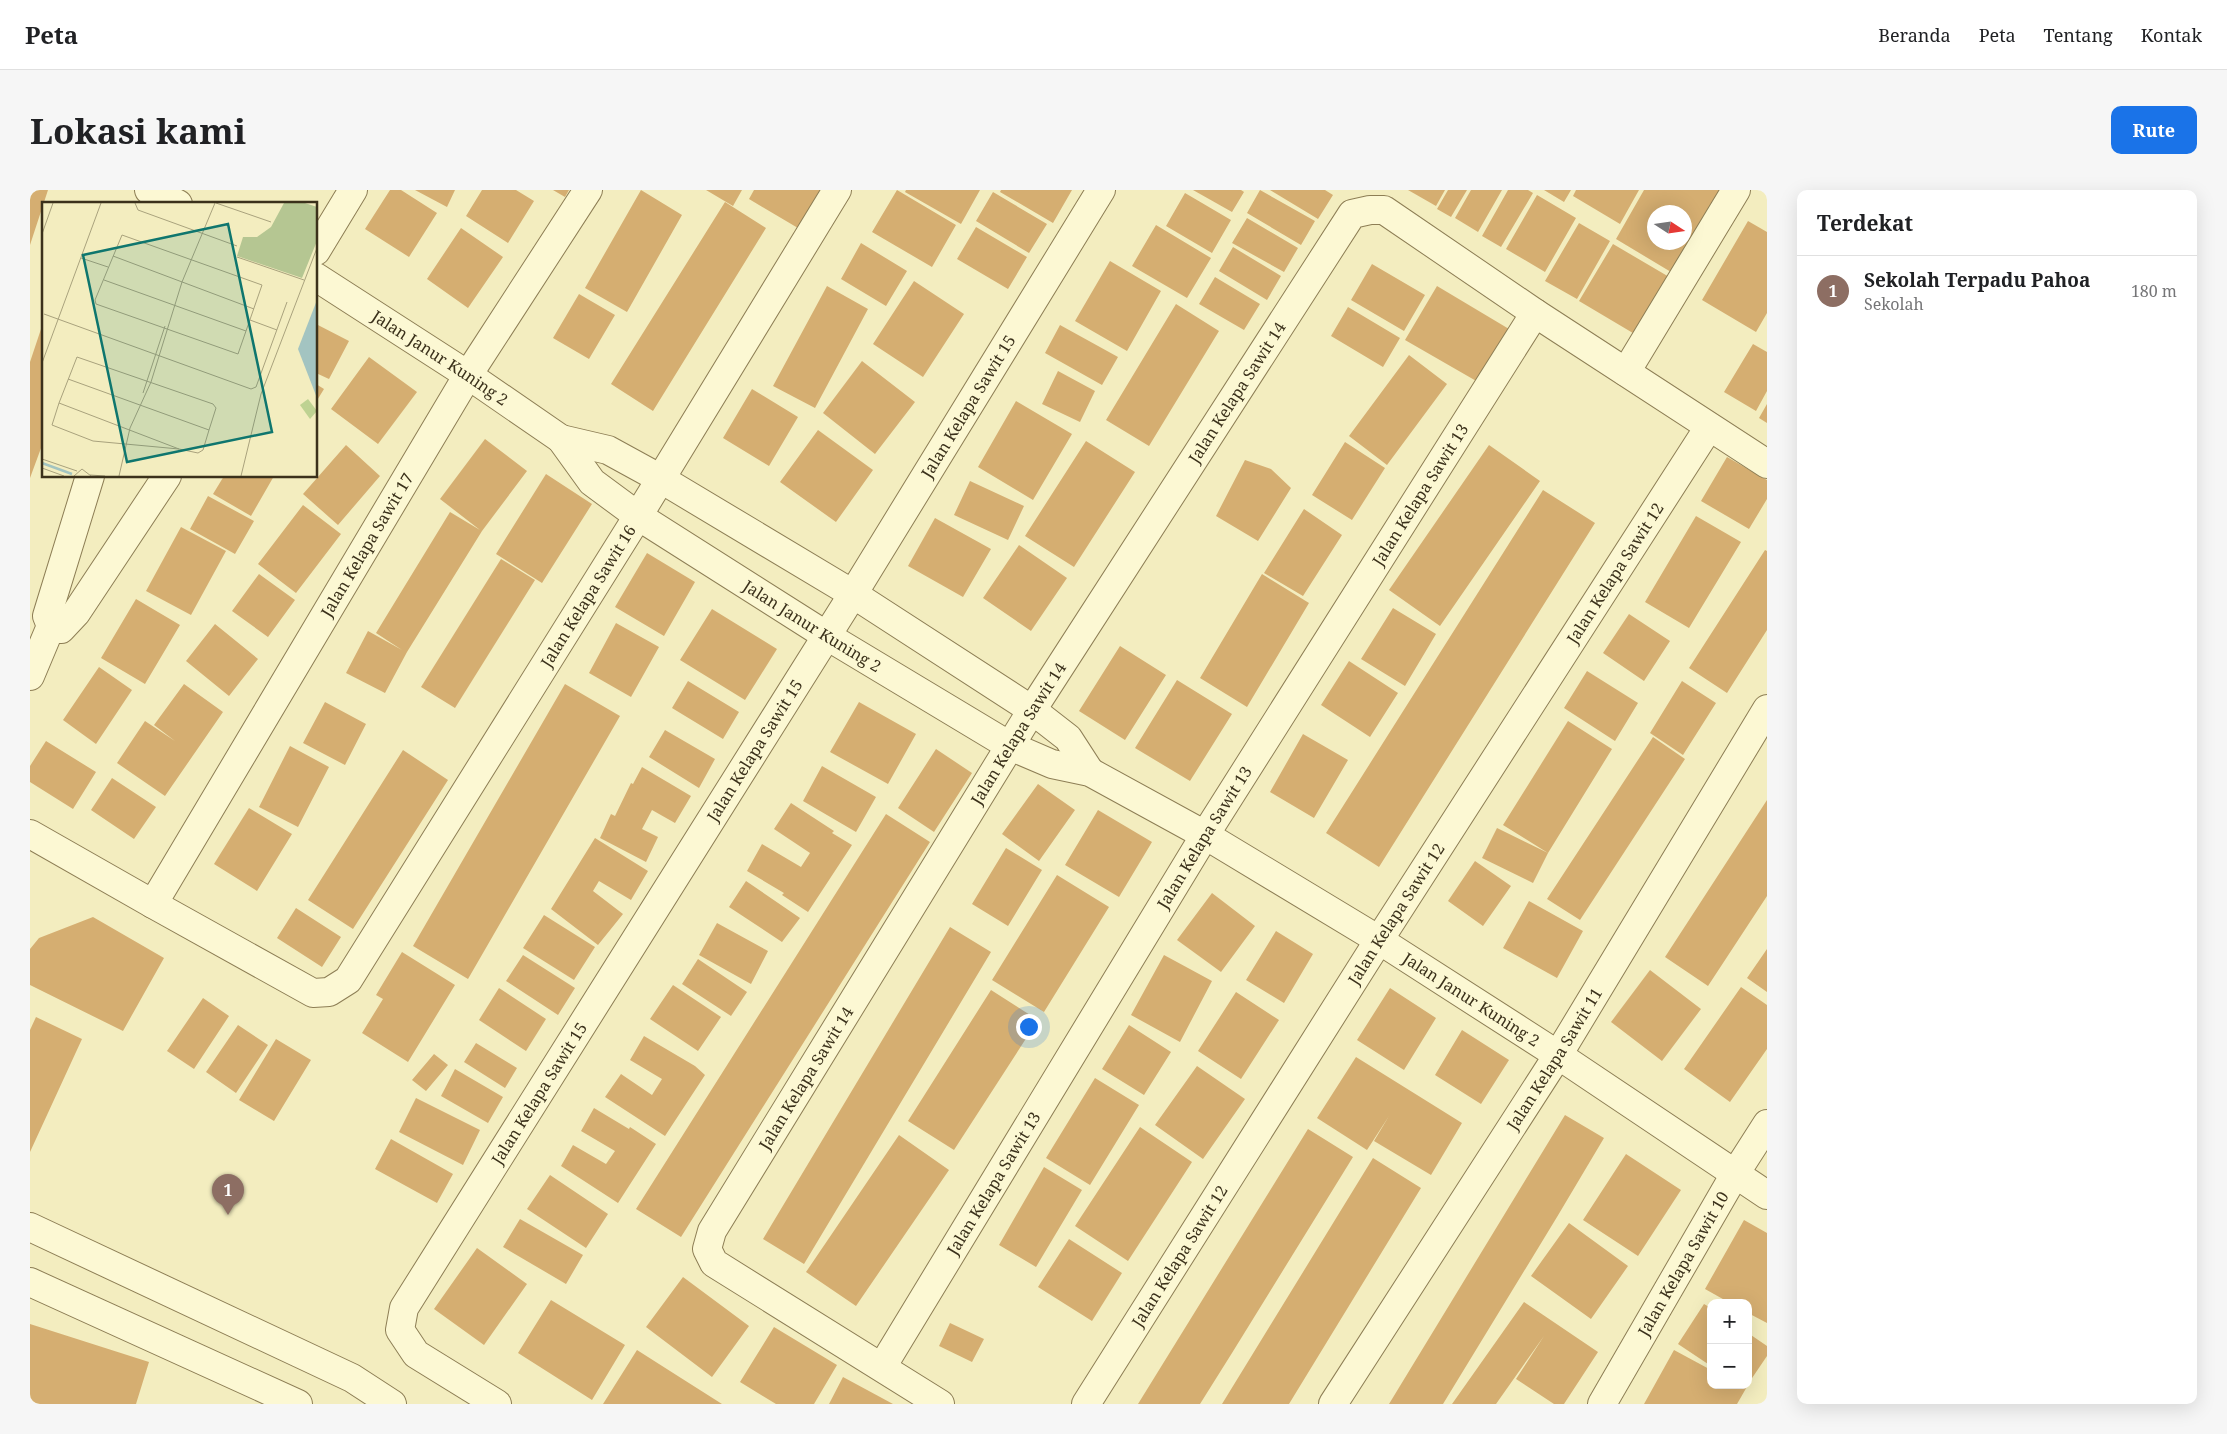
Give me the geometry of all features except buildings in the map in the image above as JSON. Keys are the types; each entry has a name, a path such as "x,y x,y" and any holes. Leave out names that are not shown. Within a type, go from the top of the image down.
{"street":[{"path":"149,190 177,200"},
{"path":"318,248 353,190"},
{"name":"Jalan Kelapa Sawit 17","path":"153,904 468,375 588,190"},
{"name":"Jalan Kelapa Sawit 16","path":"153,904 313,992 329,992 348,980 661,479 836,190"},
{"name":"Jalan Kelapa Sawit 15","path":"497,1404 416,1354 400,1330 404,1308 854,594 1101,190"},
{"path":"1626,372 1736,190"},
{"name":"Jalan Kelapa Sawit 14","path":"882,1367 714,1263 707,1249 712,1232 1032,710 1352,214 1370,210 1384,210 1535,313"},
{"name":"Jalan Janur Kuning 2","path":"318,278 468,375 561,439 592,482 638,516 827,636 1010,746 1052,764 1090,772 1205,834 1379,940 1558,1055 1767,1195"},
{"path":"1535,313 1767,464"},
{"name":"Jalan Kelapa Sawit 13","path":"882,1367 1205,834 1535,313"},
{"name":"Jalan Kelapa Sawit 12","path":"1086,1404 1379,940 1709,427"},
{"name":"Jalan Janur Kuning 2","path":"561,439 608,450 661,479 854,594 1032,710 1068,738 1090,772"},
{"path":"30,676 51,626 47,616 89,478"},
{"path":"51,626 61,629 76,613 166,478"},
{"name":"Jalan Kelapa Sawit 11","path":"1333,1404 1558,1055 1767,709"},
{"path":"30,834 153,904"},
{"name":"Jalan Kelapa Sawit 10","path":"1602,1404 1735,1174 1767,1124"},
{"path":"30,1226 352,1378 392,1404"},
{"path":"30,1282 298,1404"},
{"path":"882,1367 940,1404"}],"place":[{"name":"Sekolah Terpadu Pahoa","path":"228,1215"}]}
